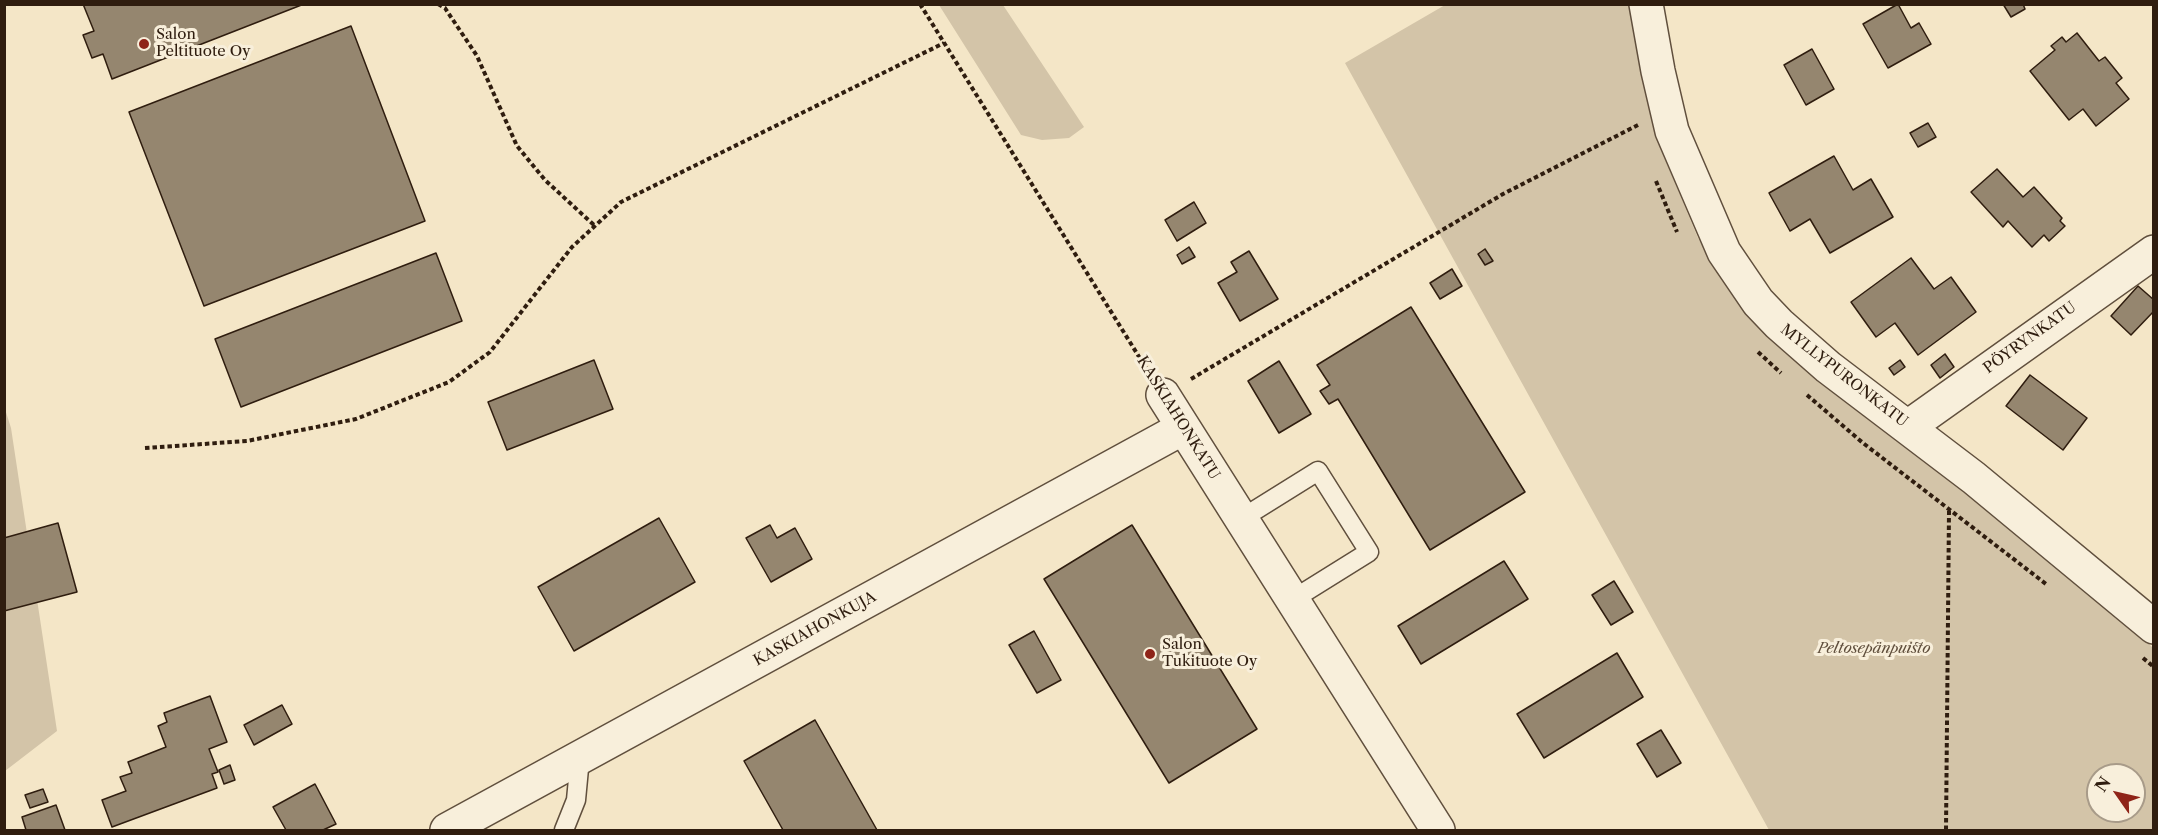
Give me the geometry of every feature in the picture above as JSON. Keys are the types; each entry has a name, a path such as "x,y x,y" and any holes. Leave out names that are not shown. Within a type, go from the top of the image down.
{"street":[{"name":"MYLLYPURONKATU","path":"1646,4 1672,131 1697,193 1734,269 1758,302 1786,331 1828,367 1992,492 2154,627"},
{"name":"PÖYRYNKATU","path":"1908,427 2154,252"},
{"name":"KASKIAHONKATU","path":"1163,395 1438,831"},
{"name":"KASKIAHONKUJA","path":"447,831 1184,428"}],"lane":[{"path":"1241,519 1318,471 1369,552 1292,600"},
{"path":"564,831 576,800 580,758"}],"path":[{"path":"438,4 445,8 477,56 518,146 545,180 595,226"},
{"name":"KASKIAHONKATU","path":"920,4 1163,395"},
{"path":"145,448 247,441 356,419 449,382 490,352 572,247 621,202 944,43"},
{"path":"1163,395 1503,194 1639,125"},
{"path":"1946,831 1948,510"}],"green space":[{"path":"939,5 1003,5 1084,127 1069,138 1042,140 1021,135"},
{"name":"Peltosepänpuisto","path":"1445,5 1632,5 1662,152 1698,238 1731,290 1952,480 2114,610 2153,648 2153,830 1769,830 1345,63"},
{"path":"4,406 11,428 57,731 5,771"}],"building":[{"name":"Salon Peltituote Oy","path":"83,4 304,4 112,79 103,54 92,58 83,35 94,31"},
{"path":"1898,4 1911,28 1919,23 1931,44 1888,68 1863,24"},
{"path":"2003,4 2023,4 2025,9 2011,17"},
{"path":"351,26 425,221 204,306 129,112"},
{"path":"2077,33 2099,61 2105,57 2122,78 2116,83 2129,99 2096,126 2083,109 2069,120 2030,71 2055,50 2051,46 2062,37 2066,42"},
{"path":"1812,49 1834,89 1806,105 1784,65"},
{"path":"1928,123 1936,137 1918,147 1910,133"},
{"path":"1834,156 1853,190 1871,179 1893,217 1830,253 1810,219 1790,231 1769,193"},
{"path":"1997,169 2023,197 2034,187 2062,218 2060,221 2065,226 2049,241 2044,235 2032,247 2008,221 2003,227 1971,192"},
{"path":"1194,202 1206,223 1177,241 1165,220"},
{"path":"1189,247 1195,257 1182,264 1177,255"},
{"path":"1485,249 1493,261 1485,265 1478,254"},
{"path":"1249,251 1278,299 1240,321 1218,283 1237,272 1231,262"},
{"path":"436,253 462,321 241,407 215,339"},
{"path":"1911,258 1934,289 1951,277 1976,312 1918,355 1895,323 1876,337 1851,302"},
{"path":"1452,269 1462,286 1440,299 1430,283"},
{"path":"2138,286 2154,300 2154,311 2131,335 2111,316"},
{"path":"1411,307 1525,492 1430,550 1338,399 1329,404 1320,391 1330,385 1317,365"},
{"path":"1945,354 1954,367 1940,378 1931,365"},
{"path":"594,360 613,409 507,450 488,402"},
{"path":"1900,360 1905,367 1894,375 1889,368"},
{"path":"1279,361 1311,414 1279,433 1248,381"},
{"path":"2030,375 2087,418 2063,450 2006,406"},
{"path":"659,518 695,582 574,651 538,587"},
{"path":"58,523 77,592 4,611 4,538"},
{"path":"770,525 777,538 795,528 812,559 771,582 746,538"},
{"name":"Salon Tukituote Oy","path":"1132,525 1257,729 1169,783 1044,579"},
{"path":"1504,561 1528,599 1421,664 1398,626"},
{"path":"1614,581 1633,612 1611,625 1592,595"},
{"path":"1034,631 1061,680 1037,693 1009,645"},
{"path":"1617,653 1643,697 1544,758 1517,714"},
{"path":"210,696 227,742 209,749 218,772 212,774 217,788 112,827 102,800 126,791 120,777 132,773 128,762 166,747 158,726 167,722 164,713"},
{"path":"282,705 292,724 254,745 244,725"},
{"path":"815,720 877,830 783,830 744,761"},
{"path":"1661,730 1681,763 1657,777 1637,744"},
{"path":"230,765 235,780 224,784 219,770"},
{"path":"315,784 336,824 323,830 286,830 273,807"},
{"path":"43,789 48,802 30,808 25,795"},
{"path":"56,805 65,830 26,830 22,817"}],"place":[{"name":"Salon Peltituote Oy","path":"144,44"},
{"name":"Salon Tukituote Oy","path":"1150,654"}]}
